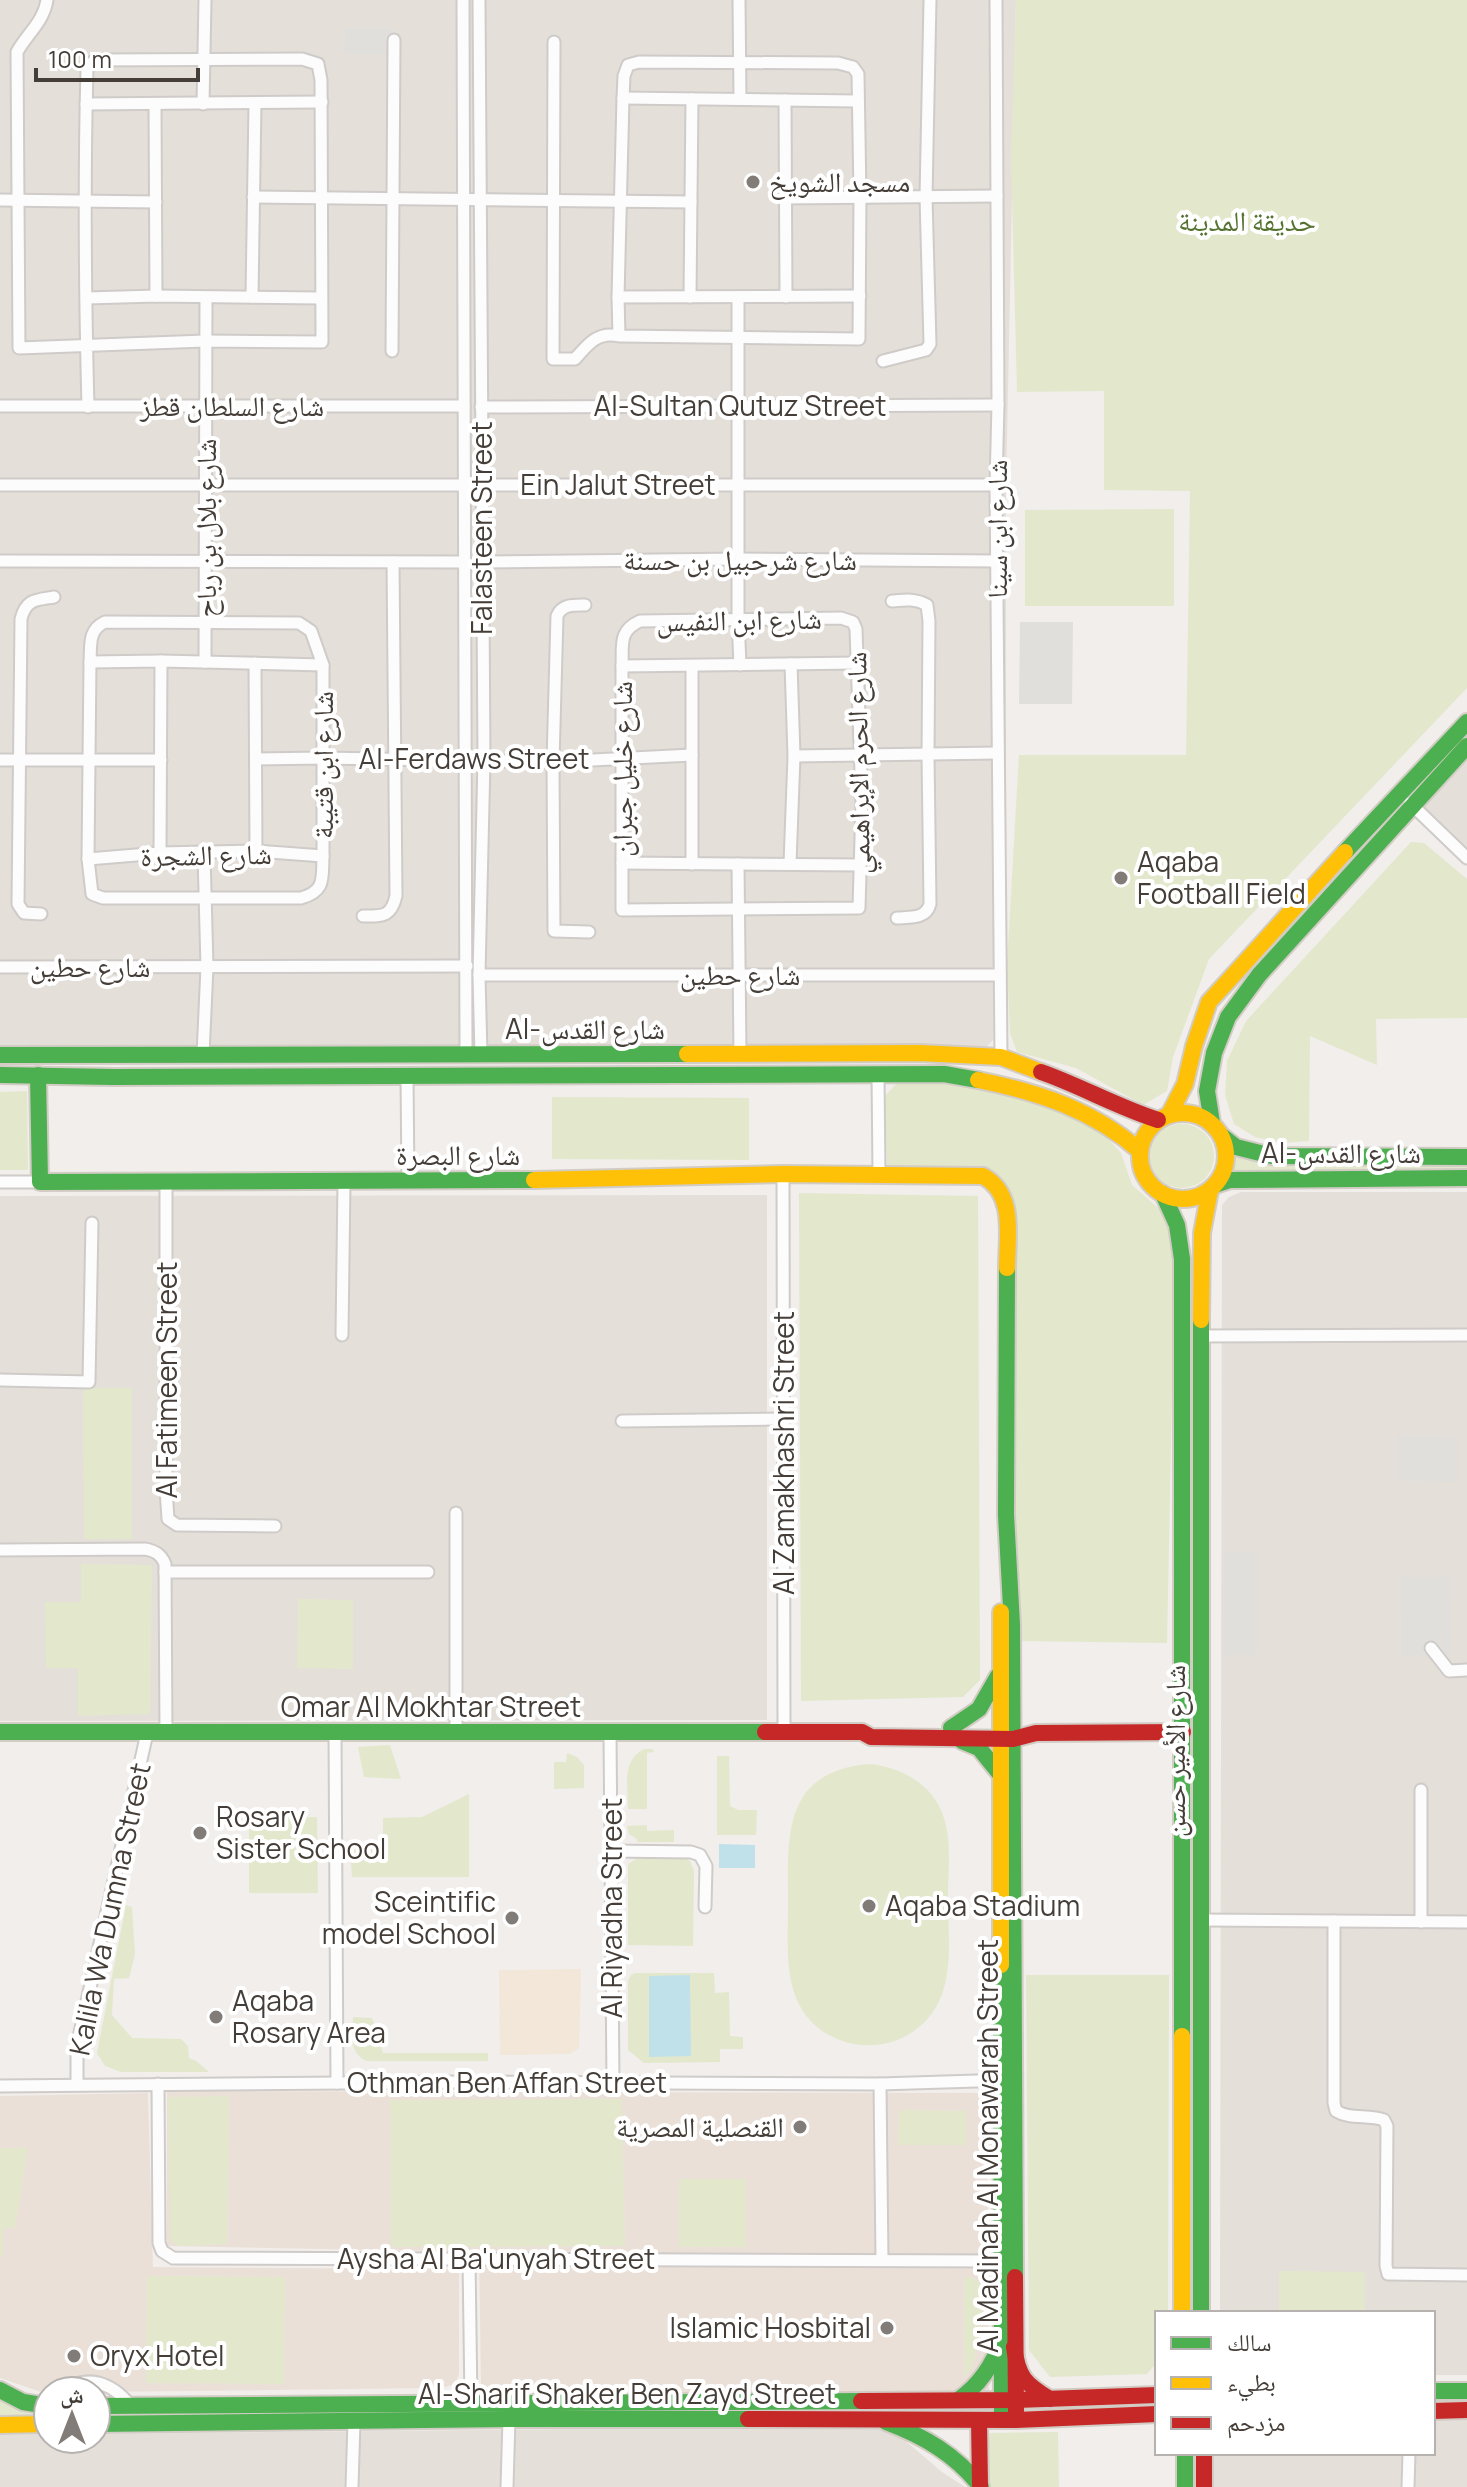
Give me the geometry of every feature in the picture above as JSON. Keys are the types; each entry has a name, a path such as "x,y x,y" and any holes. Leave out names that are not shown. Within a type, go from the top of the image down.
{"main road":[{"path":"1467,722 1406,801 1259,975 1228,1017 1214,1053 1207,1091 1217,1130 1226,1149 1223,1174 1213,1188 1200,1196 1188,1199 1163,1194 1147,1181 1140,1151 1143,1139 1163,1117 1185,1084 1209,1002 1286,915 1406,801 1467,746"},
{"name":"Al-شارع القدس","path":"0,1055 919,1053 1001,1057 1072,1083 1129,1111 1163,1117"},
{"path":"611,1054 620,1064 619,1071 614,1075"},
{"path":"317,1076 324,1073 326,1068 321,1055"},
{"path":"346,1076 340,1072 340,1066 347,1055"},
{"path":"638,1075 631,1065 641,1055"},
{"name":"Al-شارع القدس","path":"0,1075 407,1077 944,1074 997,1083 1060,1102 1100,1121 1140,1151"},
{"path":"38,1075 40,1182"},
{"path":"1163,1117 1187,1112 1196,1114 1217,1130"},
{"name":"Al-شارع القدس","path":"1217,1130 1236,1147 1272,1156 1467,1157"},
{"name":"شارع البصرة","path":"40,1182 551,1180 783,1174 983,1176 991,1179 1001,1191 1007,1211 1006,1515"},
{"name":"Al-شارع القدس","path":"1213,1188 1230,1180 1467,1178"},
{"name":"شارع الأمير حسن","path":"1201,2311 1203,1920 1200,1336 1202,1227 1205,1206 1213,1188"},
{"name":"شارع الأمير حسن","path":"1163,1194 1177,1225 1182,1259 1182,2311"},
{"path":"1006,1515 1002,1549 1000,1671 1006,1733"},
{"path":"1006,1515 1011,1585 1006,1733"},
{"path":"1183,1603 1202,1602"},
{"path":"1000,1671 979,1709 952,1733 979,1748 1000,1774"},
{"name":"Omar Al Mokhtar Street","path":"0,1732 862,1732 871,1737 1006,1733 1024,1738 1036,1733 1183,1732"},
{"name":"Al Madinah Al Monawarah Street","path":"1006,1733 1000,1774 1007,2080 1001,2261 1008,2344"},
{"name":"Al Madinah Al Monawarah Street","path":"1006,1733 1009,2420"},
{"path":"1183,2037 1200,2037"},
{"path":"1008,2344 1027,2385 1050,2399"},
{"path":"958,2400 974,2390 1008,2344"},
{"path":"0,2390 32,2403"},
{"path":"1435,2391 1467,2391"},
{"name":"Al-Sharif Shaker Ben Zayd Street","path":"112,2406 1009,2400 1153,2392"},
{"path":"624,2403 626,2420"},
{"path":"253,2404 255,2423"},
{"path":"1435,2411 1467,2410"},
{"name":"Al-Sharif Shaker Ben Zayd Street","path":"112,2424 509,2419 1009,2420 1153,2416"},
{"path":"881,2420 938,2444 980,2486"},
{"path":"979,2420 980,2486"},
{"path":"0,2425 32,2424"},
{"path":"1185,2455 1185,2487"},
{"path":"1204,2455 1204,2487"}],"street":[{"path":"47,0 43,18 25,37 17,52 19,348 86,346 205,341 322,342 322,102 318,64 302,59 95,60 87,68 84,201 87,298 86,346 88,407"},
{"path":"203,104 205,0"},
{"name":"Falasteen Street","path":"463,0 467,966 474,1055"},
{"name":"Falasteen Street","path":"474,1055 484,760 479,0"},
{"path":"739,0 740,99"},
{"path":"883,361 926,350 930,344 926,197 930,0"},
{"name":"شارع ابن سينا","path":"996,0 1001,1057"},
{"path":"392,351 394,40"},
{"path":"554,42 553,359 575,359 601,335 619,336 739,338 859,339 858,74 853,67 838,63 639,62 628,65 624,76 619,201 619,336"},
{"path":"623,98 857,101"},
{"path":"690,297 692,99"},
{"path":"785,100 786,297"},
{"path":"86,104 322,102"},
{"path":"252,297 255,103"},
{"path":"155,105 156,296"},
{"path":"785,198 997,196"},
{"path":"253,197 691,202"},
{"path":"0,200 156,202"},
{"path":"618,297 860,296"},
{"path":"738,297 740,665"},
{"path":"87,298 320,298"},
{"name":"شارع بلال بن رباح","path":"205,662 206,298"},
{"name":"Al-Sultan Qutuz Street","path":"481,407 998,405"},
{"name":"شارع السلطان قطز","path":"0,406 464,406"},
{"name":"Ein Jalut Street","path":"0,485 996,485"},
{"name":"شارع شرحبيل بن حسنة","path":"482,562 739,559 997,561"},
{"path":"0,561 466,562"},
{"path":"363,916 379,916 388,912 393,908 396,896 393,562"},
{"path":"41,914 24,913 18,904 21,619 24,608 31,602 54,597"},
{"path":"892,601 916,600 927,605 928,610 930,904 925,915 897,918"},
{"path":"585,605 570,606 560,610 557,616 553,762 554,931 589,932"},
{"name":"شارع ابن النفيس","path":"626,629 640,621 841,618 853,622"},
{"name":"شارع ابن قتيبة","path":"88,859 89,887 92,894 103,898 301,898 317,892 322,884 323,665 311,631 299,623 105,622 95,627 92,633 90,662"},
{"name":"شارع الحرم الإبراهيمي","path":"622,910 859,908 861,755 856,629 853,622"},
{"name":"شارع خليل جبران","path":"622,910 622,666 626,629"},
{"path":"160,853 161,661"},
{"path":"88,859 90,662 323,665"},
{"path":"255,663 256,851"},
{"path":"622,666 858,663"},
{"path":"790,864 794,756 791,664"},
{"path":"692,666 692,864"},
{"path":"794,756 998,753"},
{"name":"Al-Ferdaws Street","path":"256,759 553,762 692,755"},
{"path":"0,760 161,760"},
{"path":"1406,801 1467,858"},
{"name":"شارع الشجرة","path":"88,859 160,853 256,851 323,856"},
{"path":"203,1055 207,967 204,854"},
{"path":"622,863 860,865"},
{"path":"738,864 740,1054"},
{"name":"شارع حطين","path":"0,967 467,966"},
{"name":"شارع حطين","path":"479,975 1000,975"},
{"path":"878,1074 879,1174"},
{"path":"407,1077 408,1181"},
{"name":"Al Zamakhashri Street","path":"783,1174 784,1733"},
{"path":"0,1182 40,1182"},
{"name":"Al Fatimeen Street","path":"166,1182 168,1519 177,1525 275,1526"},
{"path":"342,1335 344,1182"},
{"path":"0,1380 89,1382 92,1223"},
{"path":"1200,1336 1467,1335"},
{"path":"622,1421 782,1419"},
{"path":"456,1513 456,1733"},
{"path":"0,1550 145,1549 163,1558 166,1733"},
{"path":"165,1572 428,1572"},
{"path":"1431,1648 1449,1671 1467,1670"},
{"name":"Kalila Wa Dumna Street","path":"77,2084 77,2046 147,1733"},
{"path":"335,1733 337,2083"},
{"name":"Al Riyadha Street","path":"610,1733 613,2084"},
{"path":"1421,1790 1421,1922"},
{"path":"612,1851 691,1852 700,1855 706,1866 705,1907"},
{"path":"1203,1920 1467,1922"},
{"path":"1334,1921 1334,2103 1336,2111 1345,2117 1376,2117 1384,2120 1387,2126 1388,2274 1467,2275"},
{"name":"Othman Ben Affan Street","path":"0,2086 880,2084 1007,2080"},
{"name":"Aysha Al Ba'unyah Street","path":"158,2084 159,2243 162,2251 173,2258 1001,2261"},
{"path":"880,2084 882,2260"},
{"path":"469,2259 471,2402"},
{"path":"112,2387 130,2405"},
{"path":"507,2487 509,2419"},
{"path":"352,2487 354,2421"},
{"path":"1408,2487 1409,2455"}],"shaded area":[{"path":"0,0 1016,0 1006,489 1006,854 996,1037 986,1047 0,1046"},
{"path":"345,28 394,29 393,54 344,54"},
{"path":"1020,622 1073,622 1072,704 1019,704"},
{"path":"1467,745 1467,858 1413,806"},
{"path":"1241,1192 1467,1192 1467,2375 1435,2375 1435,2311 1220,2311 1222,1205 1229,1197"},
{"path":"767,1195 767,1720 0,1721 0,1196"},
{"path":"1397,1436 1457,1437 1457,1482 1397,1481"},
{"path":"1224,1552 1257,1552 1257,1655 1224,1655"},
{"path":"1400,1577 1451,1577 1452,1655 1401,1656"},
{"path":"167,2091 987,2093 989,2391 484,2393 481,2385 479,2252 167,2246"},
{"path":"148,2093 153,2267 459,2269 459,2374 455,2384 442,2388 112,2392 112,2375 32,2375 32,2389 0,2378 0,2096"},
{"path":"1435,2416 1467,2416 1467,2487 1210,2487 1209,2455 1435,2455"},
{"path":"872,2426 902,2438 965,2487 0,2487 0,2435 32,2434 32,2455 112,2455 112,2434"}],"green space":[{"name":"حديقة المدينة","path":"1016,0 1467,0 1467,688 1209,959 1173,1057 1167,1091 1143,1105 1076,1068 1017,1052 1010,1033 1007,964 1019,755 1186,755 1190,491 1104,490 1104,391 1017,392 1011,157"},
{"path":"1174,509 1174,606 1025,606 1025,510"},
{"path":"1411,842 1424,843 1467,879 1467,1018 1376,1019 1377,1065 1310,1036 1309,1141 1281,1143 1255,1137 1234,1124 1225,1095 1227,1061 1246,1021"},
{"path":"935,1083 986,1088 1063,1113 1101,1131 1121,1153 1132,1185 1165,1214 1175,1243 1167,1643 1012,1641 1006,1194 985,1173 895,1172 887,1166 885,1096 896,1084"},
{"path":"27,1091 28,1170 0,1170 0,1092"},
{"path":"552,1097 749,1098 749,1160 552,1159"},
{"path":"1182,1124 1200,1130 1208,1138 1214,1156 1208,1174 1200,1182 1182,1188 1164,1182 1156,1174 1150,1156 1156,1138 1164,1130"},
{"path":"1234,1155 1467,1164 1467,1173 1233,1175"},
{"path":"799,1193 978,1196 980,1680 963,1697 801,1701"},
{"path":"83,1388 132,1388 132,1539 84,1539"},
{"path":"81,1564 152,1565 150,1714 78,1716 78,1668 46,1668 45,1602 81,1602"},
{"path":"298,1599 353,1600 353,1669 297,1668"},
{"path":"390,1745 401,1779 364,1777 358,1747"},
{"path":"644,1749 653,1749 654,1752 647,1753 647,1809 628,1809 629,1767"},
{"path":"567,1753 577,1757 584,1765 584,1788 554,1789 554,1762 566,1762"},
{"path":"717,1756 729,1756 730,1806 738,1810 757,1810 756,1835 717,1835"},
{"name":"Aqaba Stadium","path":"870,1764 898,1771 915,1780 930,1793 942,1812 949,1847 949,1951 944,1986 929,2017 899,2039 865,2045 839,2040 813,2024 795,1995 788,1960 788,1856 790,1833 805,1794 820,1780 841,1769"},
{"path":"469,1794 469,1877 352,1877 350,1847 383,1844 383,1818 422,1817"},
{"path":"317,1817 318,1893 249,1893 249,1818"},
{"path":"647,1825 647,1831 674,1830 674,1842 637,1842 629,1834 627,1826"},
{"path":"639,1857 685,1858 690,1861 694,1871 693,1946 628,1945 628,1864"},
{"path":"126,1905 132,1907 135,1954 129,1978 114,1979 112,2015 132,2038 181,2039 188,2046 189,2058 209,2072 121,2072 105,2066 97,2053"},
{"path":"635,1973 714,1973 715,1993 729,1992 730,2036 743,2037 743,2049 720,2049 720,2062 644,2063 628,2050 628,1981"},
{"path":"1026,1975 1169,1975 1168,2311 1155,2311 1155,2364 1147,2374 1050,2377 1029,2350"},
{"path":"353,2017 372,2018 383,2053 488,2053 488,2061 367,2061 354,2048"},
{"path":"229,2096 227,2244 176,2246 170,2239 168,2097"},
{"path":"622,2099 625,2246 391,2247 390,2100"},
{"path":"899,2110 966,2111 966,2145 898,2145"},
{"path":"0,2148 28,2148 15,2228 3,2228 3,2257 0,2257"},
{"path":"679,2179 746,2179 746,2247 679,2247"},
{"path":"1279,2271 1365,2272 1365,2311 1279,2311"},
{"path":"147,2276 285,2277 284,2384 146,2383"},
{"path":"964,2277 977,2280 984,2291 975,2358 964,2378"},
{"path":"0,2397 32,2408 32,2415 0,2415"},
{"path":"1058,2432 1059,2487 987,2487 981,2458 990,2433"}],"sand":[{"path":"581,1969 579,2048 570,2054 500,2055 499,1970"}],"water":[{"path":"719,1844 755,1845 755,1868 719,1868"},
{"path":"690,1975 691,2056 649,2057 649,1976"}],"traffic: fast":[{"path":"1345,852 1467,722"},
{"path":"1212,1123 1207,1091 1214,1053 1228,1017 1259,975 1467,746"},
{"path":"0,1055 687,1054"},
{"path":"0,1075 944,1074 978,1080"},
{"path":"38,1075 40,1182 534,1180"},
{"path":"1222,1136 1236,1147 1272,1156 1467,1157"},
{"path":"1215,1185 1230,1180 1467,1178"},
{"path":"1163,1194 1177,1225 1182,1259 1182,2036"},
{"path":"1007,1268 1006,1515 1012,1625 1015,2277"},
{"path":"1201,1320 1201,2311"},
{"path":"951,1728 979,1709 998,1676"},
{"path":"0,1732 765,1732"},
{"path":"962,1741 979,1748 1000,1774"},
{"path":"1001,1965 1002,2420"},
{"path":"958,2400 984,2374 1002,2341"},
{"path":"0,2390 32,2403"},
{"path":"1435,2391 1467,2391"},
{"path":"112,2406 861,2401"},
{"path":"112,2424 748,2419"},
{"path":"886,2422 938,2448 961,2465 981,2487"},
{"path":"1185,2455 1185,2487"}],"traffic: slow":[{"path":"1169,1115 1185,1084 1209,1002 1345,852"},
{"path":"687,1054 919,1053 1001,1057 1041,1072"},
{"path":"978,1080 1022,1090 1064,1105 1103,1124 1140,1151"},
{"path":"1175,1113 1191,1113 1214,1125 1223,1139 1226,1156 1223,1173 1214,1187 1191,1199 1175,1199 1159,1192 1147,1180 1140,1164 1140,1148 1147,1132 1159,1120 1175,1113"},
{"path":"534,1180 783,1174 983,1176 1001,1193 1005,1205 1007,1268"},
{"path":"1201,1320 1202,1233 1210,1190"},
{"path":"1001,1612 1001,1965"},
{"path":"1182,2036 1182,2311"},
{"path":"0,2425 32,2424"}],"traffic: jam":[{"path":"1041,1072 1158,1120"},
{"path":"765,1732 862,1732 871,1737 1013,1739 1036,1733 1183,1732"},
{"path":"1015,2277 1016,2411"},
{"path":"1014,2347 1024,2379 1050,2399"},
{"path":"861,2401 1155,2395"},
{"path":"1435,2411 1467,2410"},
{"path":"748,2419 1016,2420 1155,2414"},
{"path":"979,2420 980,2485"},
{"path":"1204,2455 1204,2487"}],"place":[{"name":"مسجد الشويخ","path":"753,182"},
{"name":"Aqaba Football Field","path":"1121,878"},
{"name":"Rosary Sister School","path":"200,1833"},
{"name":"Aqaba Stadium","path":"869,1906"},
{"name":"Sceintific model School","path":"512,1918"},
{"name":"Aqaba Rosary Area","path":"216,2017"},
{"name":"القنصلية المصرية","path":"800,2127"},
{"name":"Islamic Hosbital","path":"887,2328"},
{"name":"Oryx Hotel","path":"74,2356"}]}
